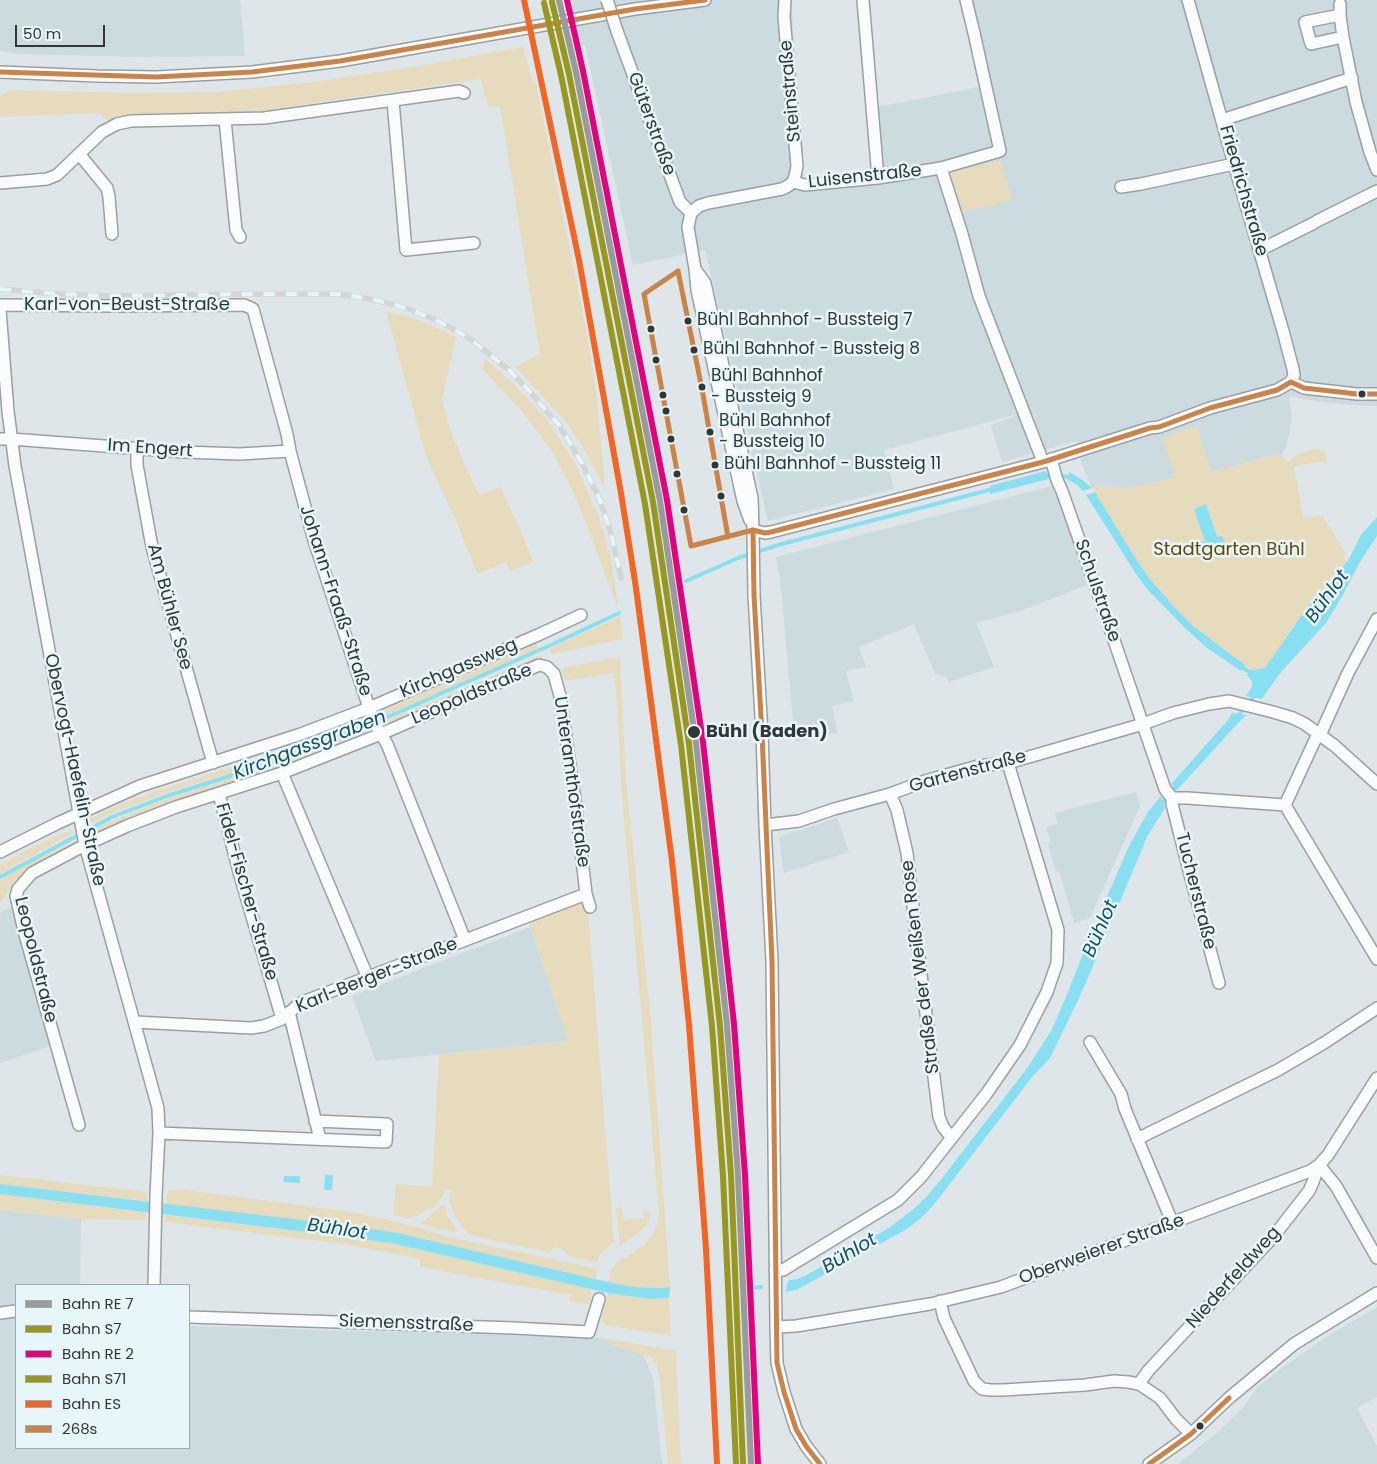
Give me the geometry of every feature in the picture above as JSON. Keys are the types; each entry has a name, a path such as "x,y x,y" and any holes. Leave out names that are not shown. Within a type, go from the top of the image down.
{"street":[{"name":"Güterstraße","path":"607,0 680,202 691,213"},
{"path":"0,72 156,77 252,72 340,61 626,10 705,0"},
{"name":"Steinstraße","path":"784,0 797,166 792,182"},
{"path":"863,0 878,178"},
{"name":"Luisenstraße","path":"691,213 708,203 782,189 792,182 805,185 878,178 941,168 1000,151 966,0"},
{"name":"Friedrichstraße","path":"1188,0 1293,368 1294,375 1291,382"},
{"path":"1343,37 1311,44 1305,22 1340,9 1343,37 1358,110 1377,170"},
{"path":"1222,120 1352,78"},
{"path":"0,183 47,179 57,175 102,132 117,124 131,121 264,118 459,92 464,93"},
{"path":"393,101 406,250 474,244"},
{"path":"225,120 236,230 240,237"},
{"path":"80,154 107,188 112,234"},
{"path":"1121,187 1234,164"},
{"name":"Schulstraße","path":"941,168 979,296 1062,491 1142,724"},
{"path":"1260,250 1377,191"},
{"path":"691,213 688,227 695,269 705,283 752,498 754,595 772,961 777,1363 790,1413 801,1437 820,1464"},
{"name":"Karl-von-Beust-Straße","path":"0,305 244,305 254,309"},
{"name":"Johann-Fraaß-Straße","path":"254,309 313,536 370,712 387,744 465,940"},
{"name":"Obervogt-Haefelin-Straße","path":"0,310 6,439 25,523 80,817 85,842 158,1108 159,1133 154,1284"},
{"path":"753,530 771,532 1051,468 1097,446 1141,430 1159,427 1191,414 1277,390 1291,382 1304,388 1357,394 1377,394"},
{"name":"Im Engert","path":"6,439 184,452 240,454 290,451"},
{"name":"Am Bühler See","path":"137,449 137,465 152,547 213,763"},
{"name":"Kirchgassweg","path":"0,852 30,837 80,817 140,786 370,712 581,615"},
{"path":"1285,805 1348,673 1377,619"},
{"name":"Leopoldstraße","path":"79,1125 24,931 16,896 18,889 32,874 85,842 150,816 282,773 540,666 547,667"},
{"name":"Unteramthofstraße","path":"547,667 554,674 562,702 589,900"},
{"name":"Gartenstraße","path":"765,825 799,821 978,766 1008,763 1142,724 1173,713 1229,701 1293,718 1305,724 1335,746 1377,784"},
{"name":"Tucherstraße","path":"1142,724 1172,797 1219,983"},
{"path":"775,1271 784,1270 898,1200 921,1178 987,1092 1020,1044 1047,992 1057,963 1058,930 1008,763"},
{"path":"282,773 368,978"},
{"name":"Fidel-Fischer-Straße","path":"219,794 239,872 285,1015 320,1139"},
{"name":"Straße der Weißen Rose","path":"890,794 898,810 907,853 939,1117 943,1127 952,1138"},
{"path":"1172,797 1285,805"},
{"path":"1285,805 1377,959"},
{"name":"Karl-Berger-Straße","path":"135,1022 251,1028 264,1026 308,1000 465,940 589,900"},
{"path":"1137,1138 1278,1070 1317,1048 1377,1008"},
{"path":"1090,1042 1121,1094 1125,1109 1173,1224"},
{"name":"Oberweierer Straße","path":"776,1327 808,1324 940,1301 1001,1287 1310,1172 1329,1154 1377,1078"},
{"path":"159,1133 386,1142 387,1124 315,1121"},
{"path":"1319,1165 1336,1186 1377,1258"},
{"name":"Niederfeldweg","path":"1139,1384 1148,1371 1273,1237 1309,1191 1319,1165"},
{"path":"1149,1464 1190,1434 1229,1398 1286,1351 1377,1293"},
{"name":"Siemensstraße","path":"190,1317 589,1332 599,1299"},
{"path":"940,1301 944,1318 956,1345 974,1381 982,1389 1003,1390 1085,1385 1114,1381 1139,1384 1160,1398 1190,1434"},
{"path":"0,1313 15,1311"}],"shaded area":[{"path":"0,0 240,0 245,56 144,57 15,54 0,51"},
{"path":"566,0 789,0 792,14 803,179 882,167 877,107 970,89 990,83 969,0 1377,0 1377,406 1351,405 1291,396 1289,399 1292,420 1286,447 1281,456 1263,458 1211,472 1196,427 1162,438 1176,478 1128,488 1101,486 1092,488 1081,462 1076,441 1002,462 991,425 1026,412 884,450 894,489 768,521 754,459 752,459 750,442 705,250 633,265 585,45 577,47"},
{"path":"1060,484 1095,582 1020,611 976,623 994,667 949,682 945,676 935,674 914,624 859,647 866,667 846,671 854,701 832,706 838,733 795,742 781,587 776,557"},
{"path":"1136,792 1140,806 1090,918 1074,923 1059,871 1056,872 1048,844 1051,842 1046,827 1058,824 1055,813"},
{"path":"837,818 849,852 784,873 779,837"},
{"path":"14,907 53,1045 0,1063 0,915 1,911"},
{"path":"530,927 568,1041 376,1061 352,996"},
{"path":"0,1210 81,1219 80,1284 15,1284 15,1449 190,1449 190,1326 603,1338 616,1347 643,1354 653,1378 662,1464 0,1464"},
{"path":"1377,1307 1377,1397 1357,1408 1377,1446 1377,1464 1178,1464 1220,1430 1243,1408 1257,1388 1281,1369 1323,1339"}],"green space":[{"path":"523,47 533,83 536,84 587,333 597,400 605,487 582,446 563,418 515,367 540,354 500,106 488,107 481,79 266,110 121,118 110,123 99,113 0,117 0,96 8,90 133,93 217,92 313,82 426,65"},
{"path":"1001,160 1012,200 964,212 948,173"},
{"path":"386,311 419,320 456,337 442,400 452,435 479,495 501,487 534,562 510,571 506,562 478,574 426,456"},
{"path":"486,359 547,419 576,465 599,518 611,559 618,608 579,505 566,478 550,448 521,410 482,369"},
{"name":"Stadtgarten Bühl","path":"1197,426 1211,472 1277,455 1290,462 1294,456 1307,451 1319,449 1325,453 1327,461 1294,466 1303,518 1323,516 1346,554 1344,557 1346,562 1337,577 1308,606 1265,669 1253,670 1245,665 1192,625 1176,609 1149,578 1092,488 1101,486 1128,488 1175,478 1162,438"},
{"path":"620,616 623,639 552,654 549,649"},
{"path":"536,644 538,649 382,717 381,713 389,708"},
{"path":"541,655 543,658 536,663 390,726 384,722"},
{"path":"620,657 626,781 650,1011 670,1287 659,1288 633,1287 608,1282 611,1270 617,1262 643,1246 652,1236 658,1223 659,1213 622,796 616,692 613,673 565,681 562,670 566,667"},
{"path":"364,719 366,722 275,760 190,785 113,813 90,824 89,819 123,803 287,749"},
{"path":"367,728 368,731 281,768 172,802 93,835 92,830 167,799 280,762"},
{"path":"72,829 73,833 0,874 0,865"},
{"path":"75,841 75,843 23,874 15,881 0,904 0,880"},
{"path":"578,902 588,909 614,1242 600,1254 597,1262 568,1256 561,1248 555,1247 549,1252 473,1236 468,1234 456,1218 449,1200 450,1191 445,1190 443,1196 435,1205 418,1216 407,1218 393,1215 396,1184 432,1187 439,1055 568,1041 528,920"},
{"path":"0,1175 147,1192 147,1201 0,1184"},
{"path":"169,1190 186,1190 352,1212 413,1226 453,1238 598,1269 596,1279 398,1233 166,1204"},
{"path":"0,1194 146,1212 146,1220 81,1219 0,1210"},
{"path":"442,1205 445,1207 448,1217 457,1230 454,1232 420,1224"},
{"path":"622,1207 624,1220 644,1218 643,1211 650,1211 651,1214 643,1229 620,1246 616,1208"},
{"path":"165,1215 391,1243 591,1289 589,1304 569,1302 570,1295 420,1267 420,1259 344,1244 165,1222"},
{"path":"608,1293 650,1299 669,1298 671,1336 606,1325 601,1321"},
{"path":"603,1338 676,1351 681,1464 668,1464 660,1379 656,1363 651,1357 616,1347"}],"water":[{"path":"1046,471 1049,479 990,494 990,486"},
{"path":"1069,472 1092,488 1083,491 1076,484 1068,480"},
{"path":"1095,492 1149,578 1192,625 1245,665 1241,671 1207,648 1147,589 1086,495"},
{"path":"1206,504 1217,537 1222,536 1225,543 1218,545 1220,551 1211,554 1209,549 1202,551 1200,543 1205,541 1194,509"},
{"path":"1377,517 1377,536 1361,560 1326,623 1281,672 1262,699 1246,696 1252,687 1252,681 1247,675 1251,669 1265,668 1308,606 1337,577 1348,561 1361,535"},
{"path":"1232,713 1247,715 1177,790 1171,784 1228,720"},
{"path":"1161,796 1165,808 1148,835 1081,994 1050,1058 1033,1076 932,1207 921,1218 907,1229 798,1289 786,1292 789,1280 805,1276 889,1228 915,1208 943,1177 1028,1067 1051,1031 1129,846 1148,812"},
{"path":"325,1175 333,1175 332,1190 324,1190"},
{"path":"284,1176 300,1176 300,1183 283,1182"},
{"path":"0,1184 398,1233 633,1287 670,1287 669,1298 650,1299 608,1293 391,1243 0,1194"}],"waterway":[{"name":"Kirchgassgraben","path":"1043,476 1057,475 1073,478"},
{"name":"Kirchgassgraben","path":"686,581 738,558 778,545 993,489"},
{"name":"Kirchgassgraben","path":"0,877 112,817 167,796 280,760 397,713 619,613"},
{"name":"Kirchgassgraben","path":"1240,666 1253,674"},
{"name":"Bühlot","path":"1237,717 1255,695"},
{"name":"Bühlot","path":"1160,806 1178,784"},
{"name":"Bühlot","path":"751,1288 761,1287"}],"railway":[{"path":"0,289 100,296 340,294 396,305 438,321 469,338 509,370 559,425 582,463 600,500 611,533 621,578"}],"transit line":[{"path":"559,0 576,72 660,501 696,743 727,1025 738,1175 751,1464"},
{"path":"567,0 583,71 667,500 703,742 734,1024 745,1175 758,1464"},
{"name":"268s","path":"0,72 156,77 252,72 340,61 635,9 705,0"},
{"name":"268s","path":"678,271 644,294 691,546 753,530 765,533 771,532 1043,462 1150,428 1159,427 1210,408 1277,390 1291,382"},
{"name":"268s","path":"678,271 702,389 728,537"},
{"name":"268s","path":"1291,382 1304,388 1357,394 1377,394"},
{"name":"268s","path":"753,530 754,595 772,961 777,1363 796,1429 820,1464"},
{"name":"268s","path":"1149,1464 1191,1434 1229,1398"}],"rail line":[{"name":"ES","path":"524,0 579,260 621,493 636,588 672,861 689,1025 706,1249 717,1464"},
{"name":"S7","path":"552,2 569,74 653,502 689,744 720,1026 731,1175 743,1464"},
{"name":"S71","path":"544,3 561,75 645,504 681,745 712,1026 723,1176 736,1464"}],"place":[{"name":"Bühl Bahnhof - Bussteig 7","path":"688,321"},
{"name":"Bühl Bahnhof - Bussteig 8","path":"694,350"},
{"name":"Bühl Bahnhof - Bussteig 9","path":"702,387"},
{"name":"Bühl Bahnhof - Bussteig 10","path":"710,432"},
{"name":"Bühl Bahnhof - Bussteig 11","path":"715,465"},
{"name":"Bühl (Baden)","path":"694,732"}]}
